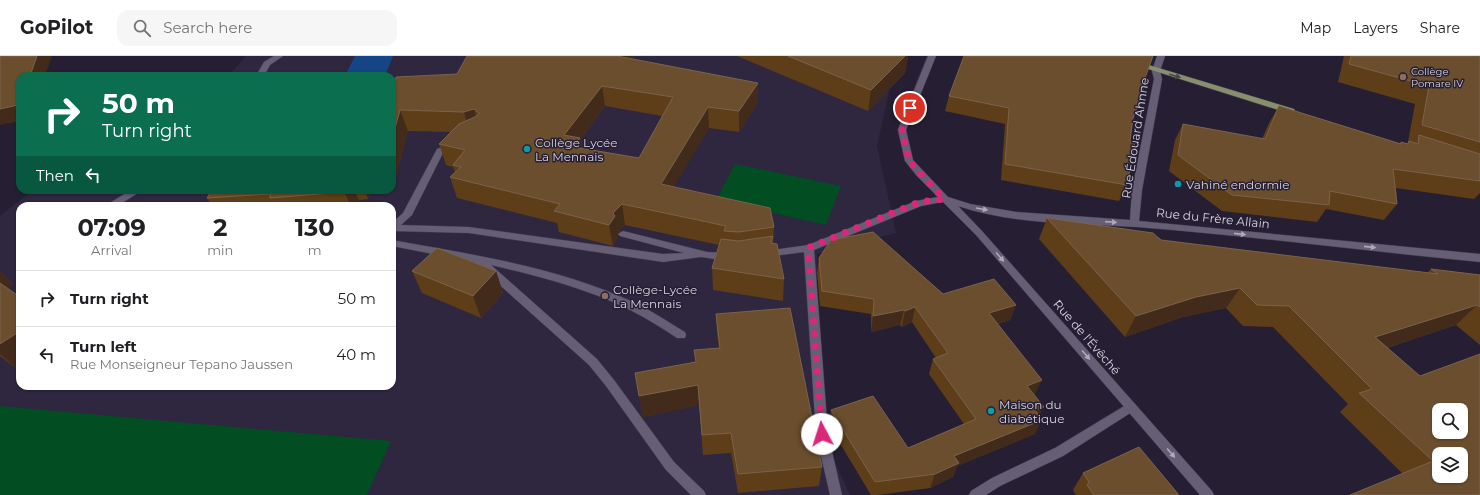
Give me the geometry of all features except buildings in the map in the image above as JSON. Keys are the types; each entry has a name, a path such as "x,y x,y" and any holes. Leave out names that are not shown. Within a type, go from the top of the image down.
{"main road":[{"path":"1112,56 1156,71 1303,115"}],"street":[{"path":"262,72 267,64 279,56"},
{"name":"Rue de l'Évêché","path":"932,56 902,130 909,161 944,199 979,233 1208,495"},
{"name":"Rue Édouard Ahnne","path":"1134,224 1138,182 1158,79 1156,71 1161,56"},
{"path":"396,225 407,215 440,151 460,143"},
{"path":"117,202 131,194"},
{"path":"755,256 808,248 919,202 944,199"},
{"name":"Rue du Frère Allain","path":"944,199 969,206 1010,214 1134,224 1480,258"},
{"path":"396,228 469,230 663,258 707,255"},
{"path":"623,234 707,255 740,258"},
{"path":"396,244 477,259 555,277 626,303 681,335"},
{"path":"808,248 822,434 836,495"},
{"path":"477,259 596,365 616,388 631,416 652,445 690,488 700,495"},
{"path":"975,495 996,482 1059,452 1131,407"}],"shaded area":[{"name":"Collège-Lycée La Mennais","path":"246,56 897,56 877,146 896,233 817,254 817,337 821,432 850,495 0,495 0,216 16,203 16,390 396,390 396,202 18,202 28,194 396,194 396,72 232,72"}],"green space":[{"path":"735,164 841,186 826,225 716,200"},
{"path":"0,406 391,441 367,495 0,495"}],"water":[{"path":"355,56 393,56 387,72 347,72"}],"place":[{"name":"Collège Pomare IV","path":"1403,77"},
{"name":"Collège Lycée La Mennais","path":"527,149"},
{"name":"Vahiné endormie","path":"1178,184"},
{"name":"Collège-Lycée La Mennais","path":"605,296"},
{"name":"Maison du diabétique","path":"991,411"}],"route":[{"path":"822,434 808,248 919,202 944,199 909,161 904,147 902,130 910,108"}]}
